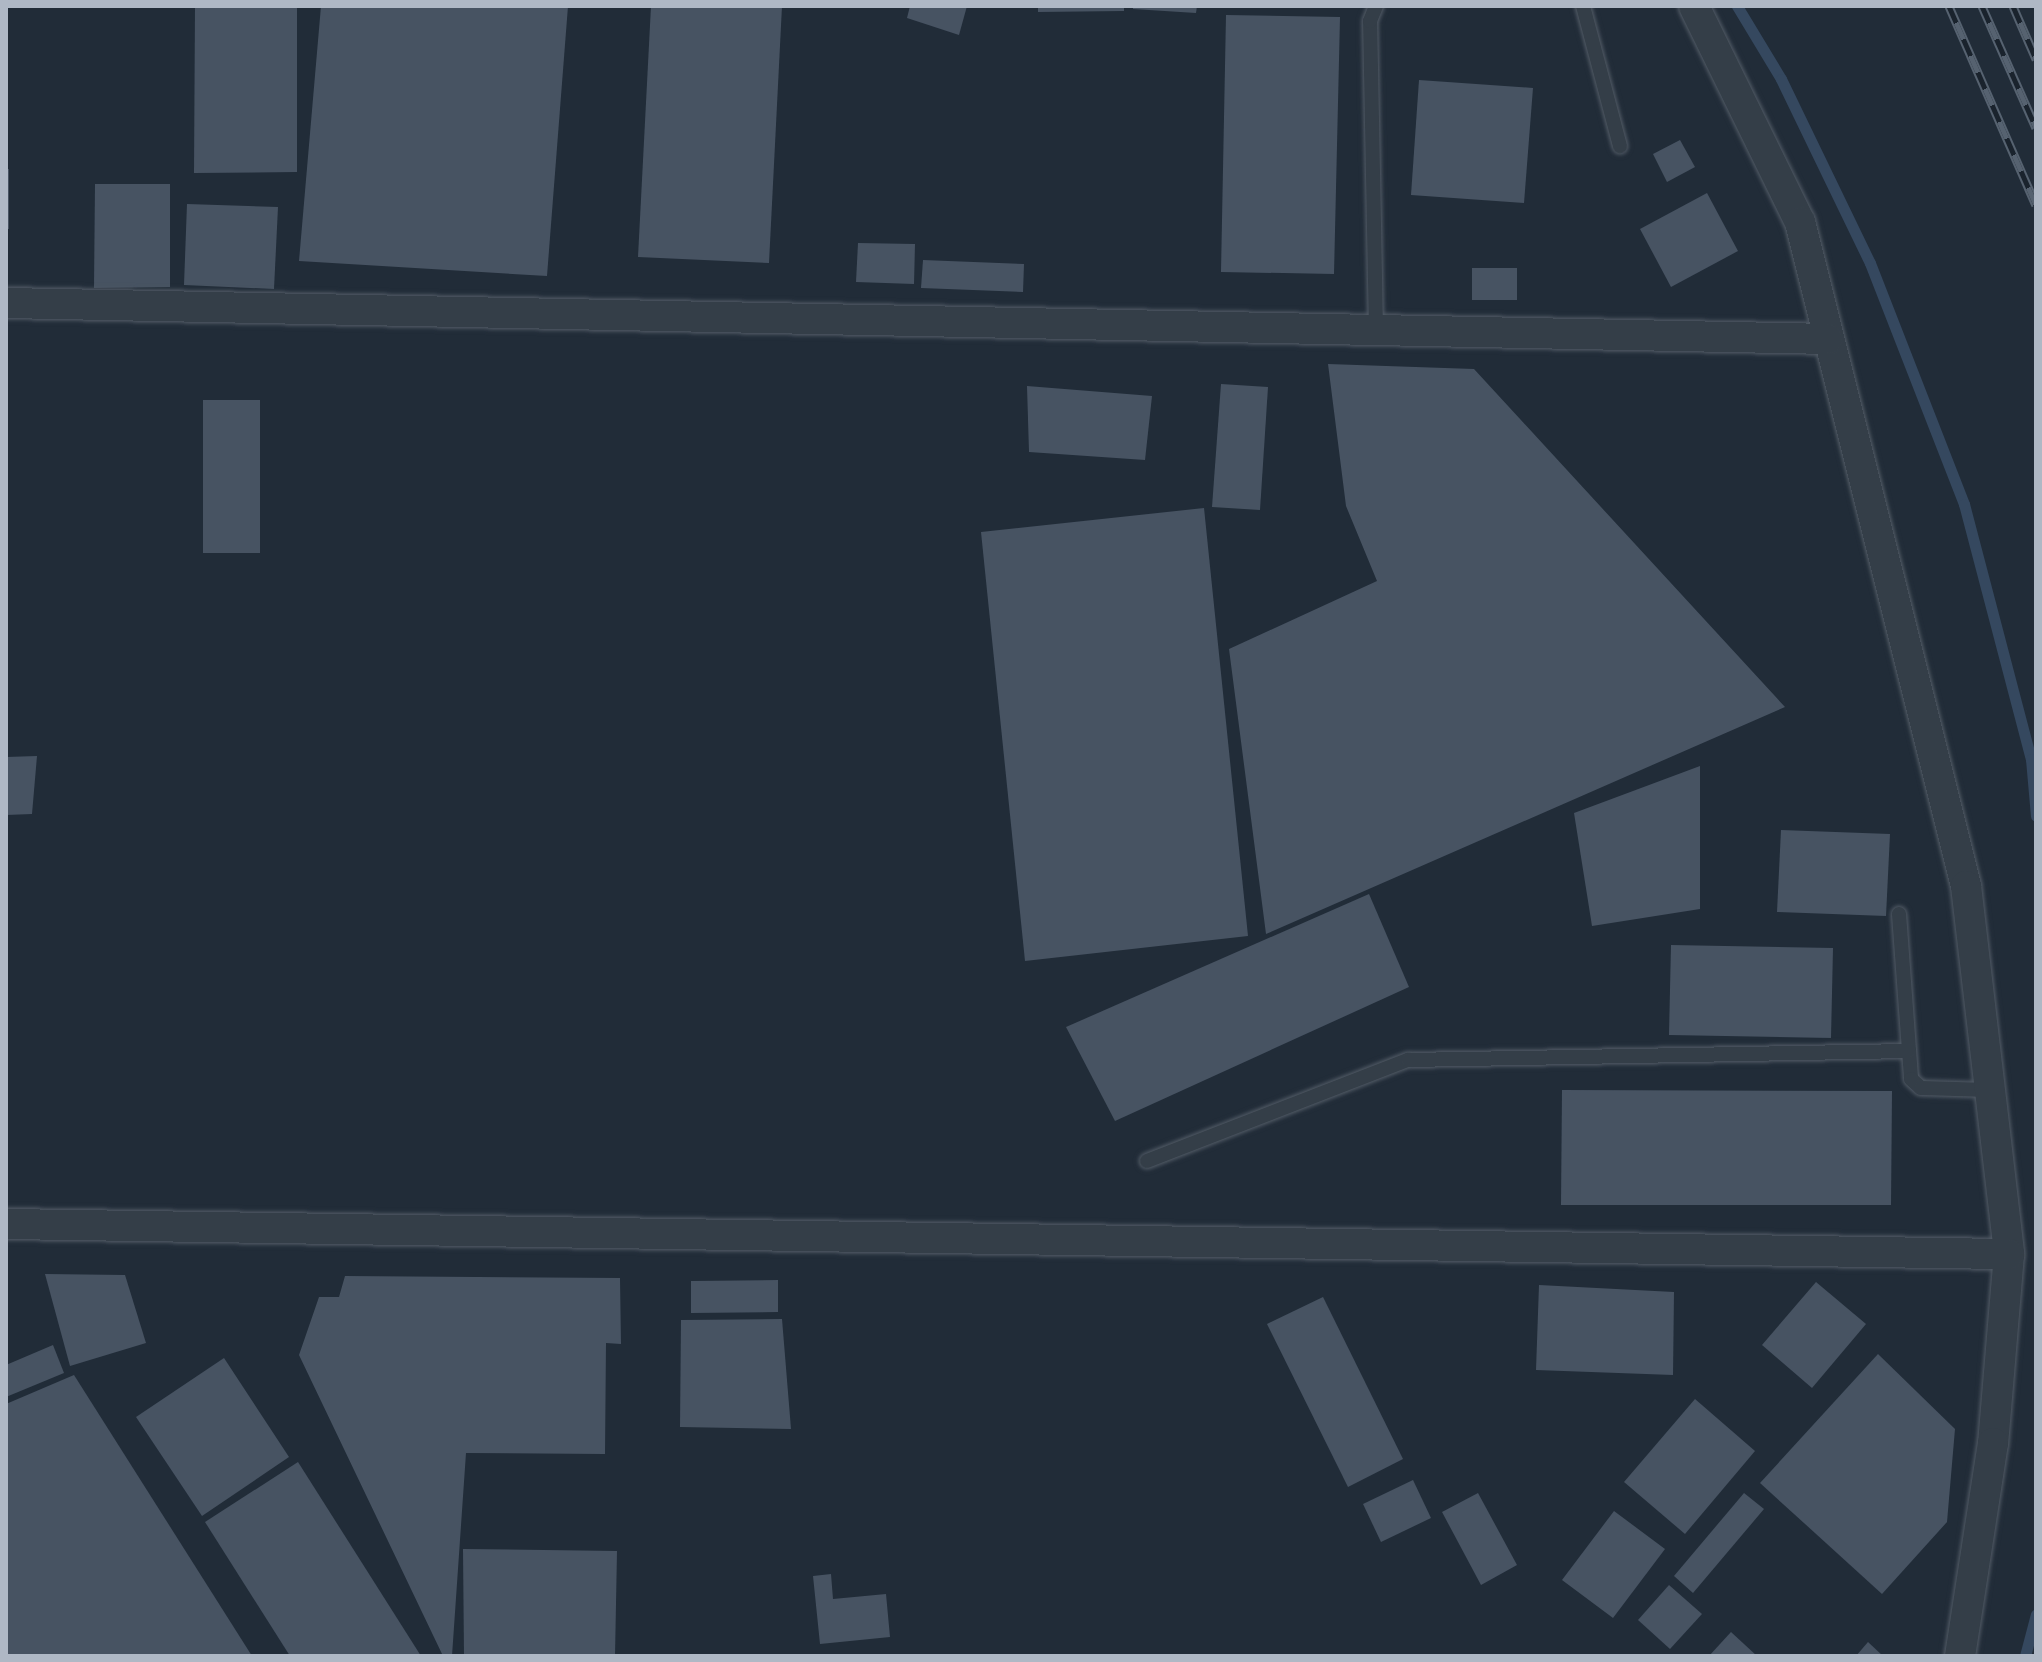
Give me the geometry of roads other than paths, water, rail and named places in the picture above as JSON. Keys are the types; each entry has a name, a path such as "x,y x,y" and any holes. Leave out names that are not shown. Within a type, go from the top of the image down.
{"street":[{"path":"1694,6 1800,222 1966,886 2009,1254 1993,1443 1960,1656"},
{"path":"6,303 1828,339"},
{"path":"6,1224 2009,1254"}],"lane":[{"path":"1376,6 1370,21 1376,330"},
{"path":"1583,6 1620,146"},
{"path":"1899,914 1911,1079 1921,1088 1990,1090"},
{"path":"1147,1161 1408,1060 1909,1051"}],"waterway":[{"path":"1737,6 1781,79 1870,263 1964,504 2031,759 2036,816"},
{"path":"2025,1656 2036,1614"}],"railway":[{"path":"1949,6 2036,205"},
{"path":"1982,6 2036,128"},
{"path":"2013,6 2036,59"}]}
